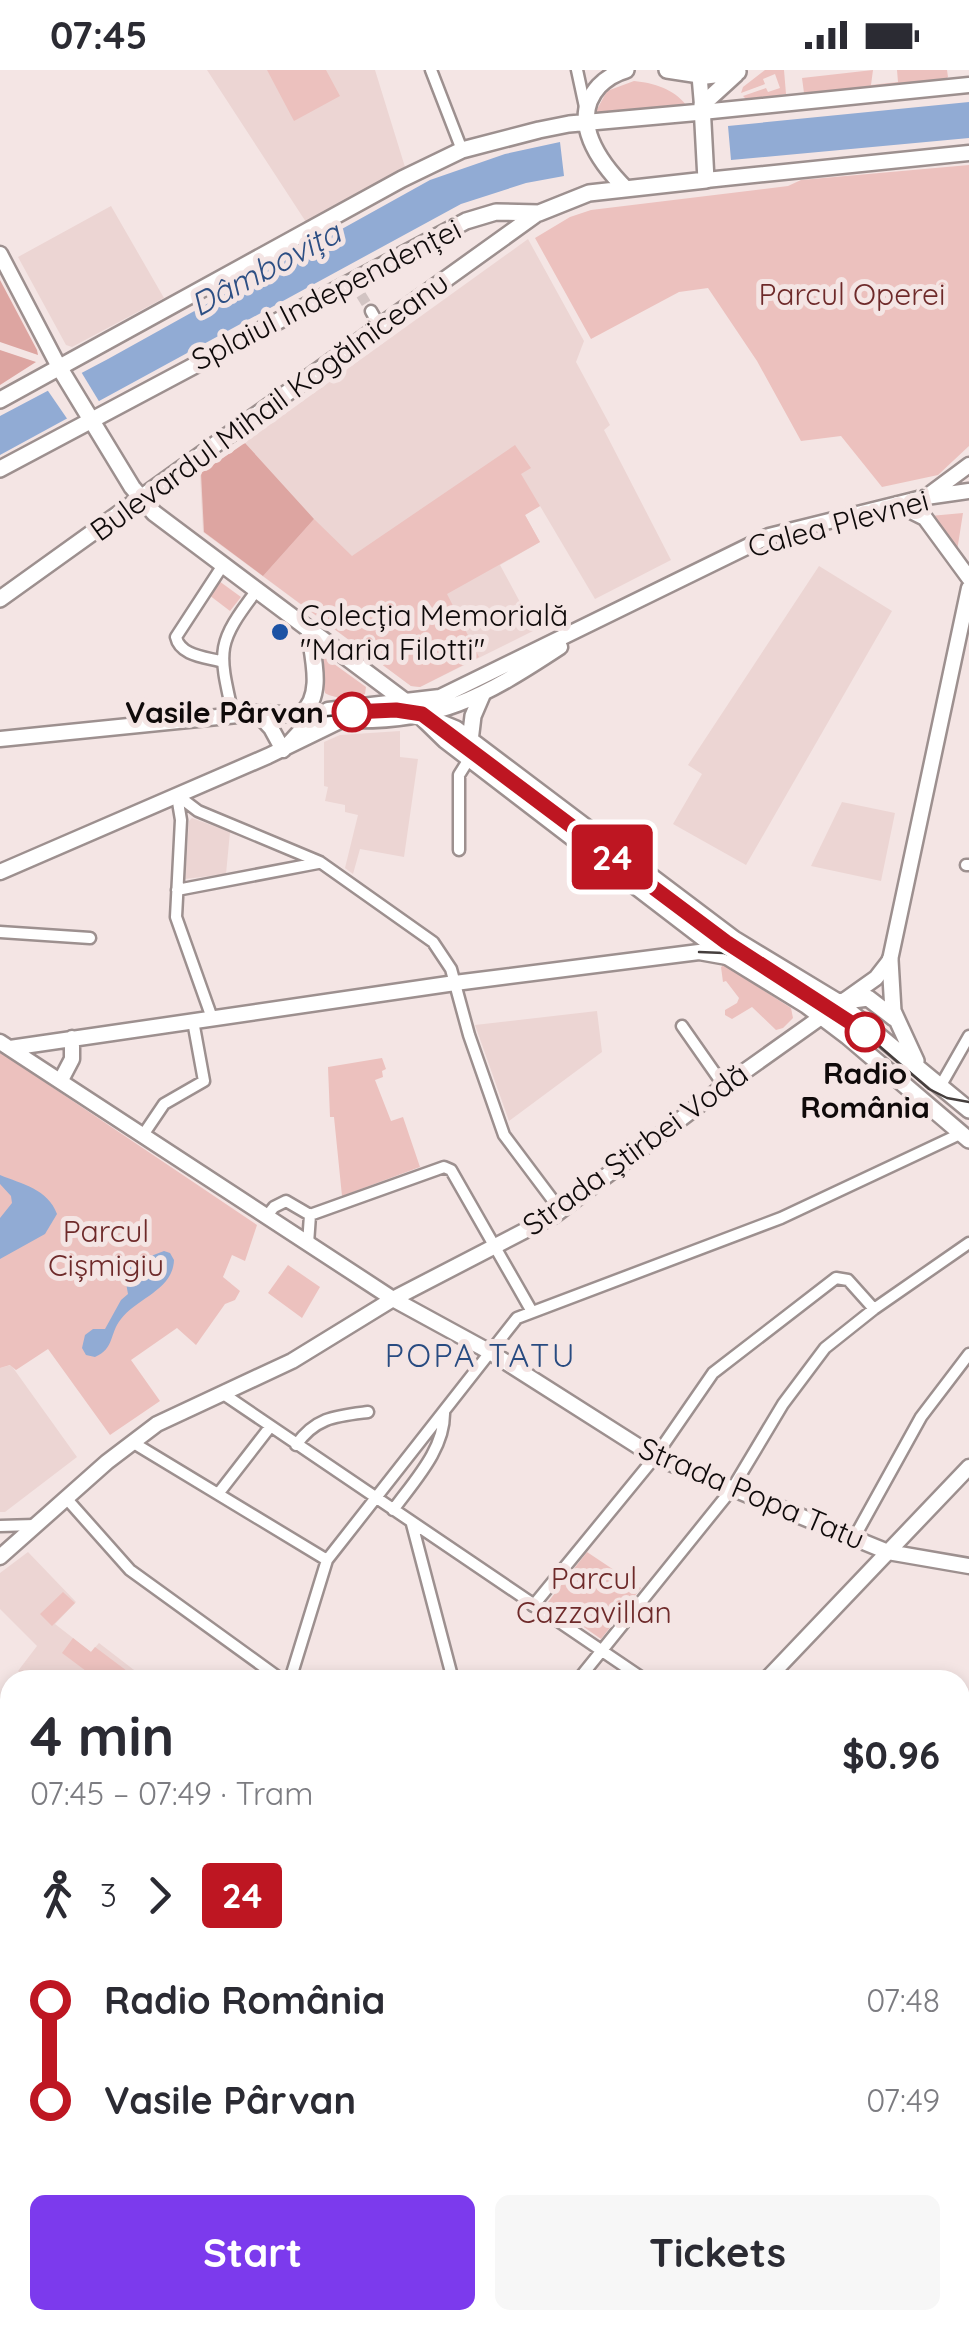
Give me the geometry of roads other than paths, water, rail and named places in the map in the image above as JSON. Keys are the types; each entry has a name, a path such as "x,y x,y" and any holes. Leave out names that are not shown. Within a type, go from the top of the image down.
{"main road":[{"path":"620,71 601,84 585,115 606,168 626,189"},
{"path":"669,71 740,71"},
{"path":"669,71 685,83 702,108"},
{"path":"702,108 740,71"},
{"path":"740,71 732,92 744,108"},
{"path":"699,73 706,180"},
{"name":"Splaiul Independenței","path":"0,400 62,372 402,179 462,150 562,125 585,115 744,108 969,85"},
{"name":"Splaiul Independenței","path":"0,469 88,415 478,216 539,212 580,195 626,189 969,153"},
{"name":"Bulevardul Mihail Kogălniceanu","path":"0,599 539,212"},
{"path":"478,216 493,230 492,246"},
{"path":"0,254 62,372 140,499 422,714 446,740 705,947 728,957 820,1016 965,1137"},
{"path":"926,497 969,465"},
{"name":"Calea Plevnei","path":"309,715 334,708 440,697 758,540 896,504 969,490"},
{"path":"896,504 925,518 969,578"},
{"path":"918,1064 896,1021 890,960 962,652 969,588"},
{"name":"Calea Plevnei","path":"0,740 257,713 343,720 447,710 482,695 602,618"},
{"path":"257,713 272,728 282,750 309,715 315,697 309,629"},
{"path":"470,740 473,716 482,695"},
{"path":"422,714 456,729 746,947 838,1002 967,1106"},
{"name":"Calea Plevnei","path":"0,872 343,720"},
{"path":"705,947 717,926"},
{"path":"5,1045 43,1043 705,947"},
{"name":"Strada Știrbei Vodă","path":"0,1556 132,1442 174,1415 292,1361 392,1299 562,1211 724,1086 838,1002 872,982 890,960"},
{"path":"838,1002 868,998 896,1021"},
{"path":"60,1080 70,1066 72,1038"},
{"name":"Strada Popa Tatu","path":"5,1045 392,1299 490,1352 655,1456 888,1552 969,1566"},
{"path":"776,1670 969,1467"}],"street":[{"path":"431,70 462,150"},
{"path":"577,70 585,115"},
{"path":"370,311 380,327"},
{"path":"223,565 176,637 185,652 223,662"},
{"path":"232,715 223,662 227,632 257,590"},
{"path":"459,850 459,775 470,759"},
{"path":"177,794 198,811 320,862 433,942 446,959 455,982 504,1135 562,1211"},
{"path":"177,794 182,820 176,917 212,1018"},
{"path":"177,890 320,862"},
{"path":"0,932 90,938"},
{"path":"143,1135 164,1104 204,1082 193,1021"},
{"path":"682,1026 724,1086"},
{"path":"942,1086 969,1036"},
{"path":"289,1670 327,1560 517,1318 781,1218 965,1137"},
{"path":"266,1218 274,1207 286,1201 310,1215 444,1167 451,1170 531,1310"},
{"path":"308,1244 310,1215"},
{"path":"586,1670 732,1489 799,1380 834,1340 969,1243"},
{"path":"532,1606 655,1456 720,1366 836,1278 848,1280 874,1309"},
{"path":"854,1538 922,1417 969,1354"},
{"path":"222,1393 629,1670"},
{"path":"296,1445 322,1419 368,1412"},
{"path":"393,1510 432,1456 443,1429 444,1412"},
{"path":"218,1494 270,1427"},
{"path":"132,1442 327,1560"},
{"path":"66,1498 130,1570 272,1670"},
{"path":"412,1524 449,1670"},
{"path":"0,1526 36,1525"}],"water":[{"path":"969,102 969,138 731,160 728,126"},
{"path":"560,142 564,176 526,183 461,204 0,455 0,416 430,180 505,154"},
{"path":"0,1175 41,1193 57,1214 45,1234 0,1259 0,1218 12,1203 0,1184"},
{"path":"164,1251 174,1260 168,1279 121,1319 106,1349 95,1357 86,1355 82,1348 85,1335 93,1329 105,1329 128,1294 130,1264"}],"tunnel":[{"path":"353,282 371,311"}],"tram line":[{"path":"317,717 396,710 422,715 725,942 855,1025 929,1089 969,1102"},
{"name":"24","path":"352,712 396,710 422,714 726,942 865,1032"},
{"path":"699,952 724,953 743,960"}],"place":[{"name":"Colecția Memorială \"Maria Filotti\"","path":"280,632"},
{"name":"Vasile Pârvan","path":"352,712"},
{"name":"Radio România","path":"865,1032"}],"district":[{"name":"POPA TATU","path":"481,1355"}],"water label":[{"name":"Dâmbovița","path":"265,268"}],"park label":[{"name":"Parcul Operei","path":"852,294"},
{"name":"Parcul Cișmigiu","path":"106,1248"},
{"name":"Parcul Cazzavillan","path":"594,1595"}]}
